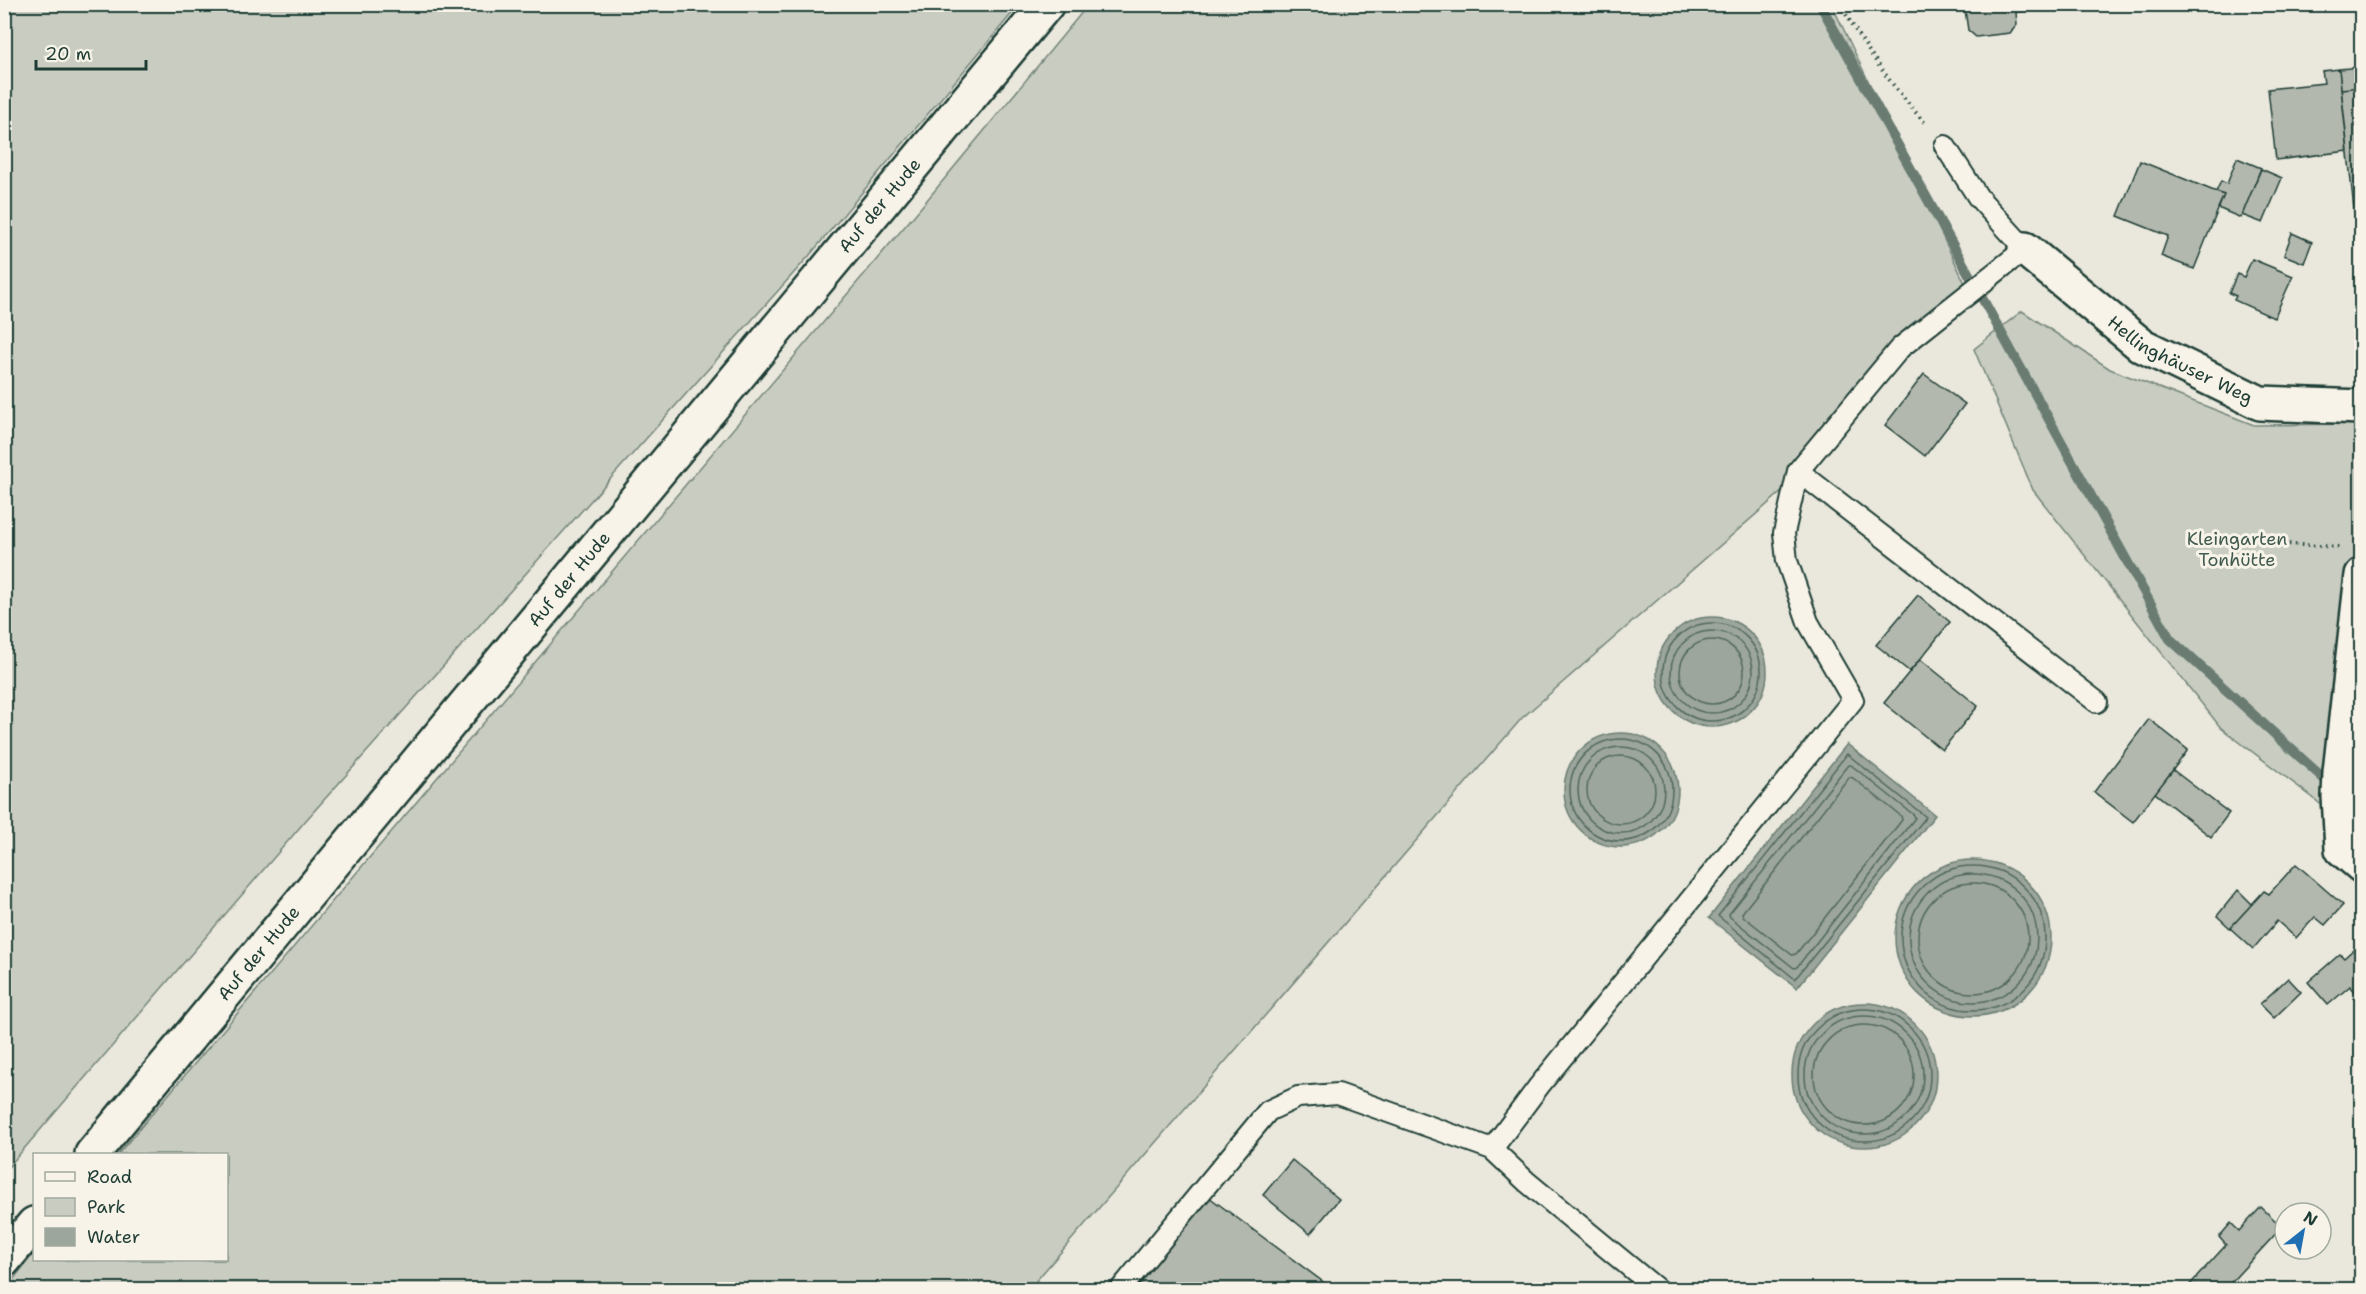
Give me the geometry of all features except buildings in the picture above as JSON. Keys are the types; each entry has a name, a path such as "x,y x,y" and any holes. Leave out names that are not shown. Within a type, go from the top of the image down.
{"street":[{"name":"Auf der Hude","path":"94,1153 1047,4"},
{"name":"Hellinghäuser Weg","path":"2025,249 2141,345 2260,403 2361,407"},
{"path":"2356,561 2340,784 2342,849 2361,866"},
{"path":"4,1260 33,1225"}],"lane":[{"path":"1492,1149 1539,1086 1853,700 1808,621 1787,561 1784,533 1798,471 1900,348 2025,249 1978,197 1946,146"},
{"path":"1798,471 2097,702"},
{"path":"1120,1290 1268,1111 1298,1097 1338,1094 1492,1149 1527,1182 1658,1290"}],"path":[{"path":"1840,4 1857,35 1895,90 1946,146"},
{"path":"2211,540 2356,561"}],"green space":[{"path":"5,4 1019,5 809,256 307,819 5,1171"},
{"path":"1088,5 1832,5 1973,300 1906,354 1808,469 1522,718 1029,1289 5,1290 33,1254 33,1261 228,1261 228,1153 119,1153 922,206"},
{"name":"Kleingarten Tonhütte","path":"2022,311 2110,369 2254,425 2361,424 2361,839 2312,797 2221,728 2033,490 1974,349"}],"water":[{"path":"1712,617 1733,621 1751,633 1763,651 1767,672 1763,693 1751,711 1733,723 1712,727 1691,723 1673,711 1661,693 1657,672 1661,651 1673,633 1691,621"},
{"path":"1621,733 1643,737 1661,750 1674,768 1678,790 1674,812 1661,830 1643,843 1621,847 1599,843 1581,830 1568,812 1564,790 1568,768 1581,750 1599,737"},
{"path":"1847,744 1935,815 1797,988 1709,918"},
{"path":"1973,860 2003,866 2028,883 2045,908 2051,938 2045,968 2028,993 2003,1010 1973,1016 1943,1010 1918,993 1901,968 1895,938 1901,908 1918,883 1943,866"},
{"path":"1864,1003 1892,1008 1915,1024 1931,1047 1936,1075 1931,1103 1915,1126 1892,1142 1864,1147 1836,1142 1813,1126 1797,1103 1792,1075 1797,1047 1813,1024 1836,1008"}],"waterway":[{"path":"1820,4 2170,639 2332,786"},
{"path":"2346,798 2362,812"}]}
